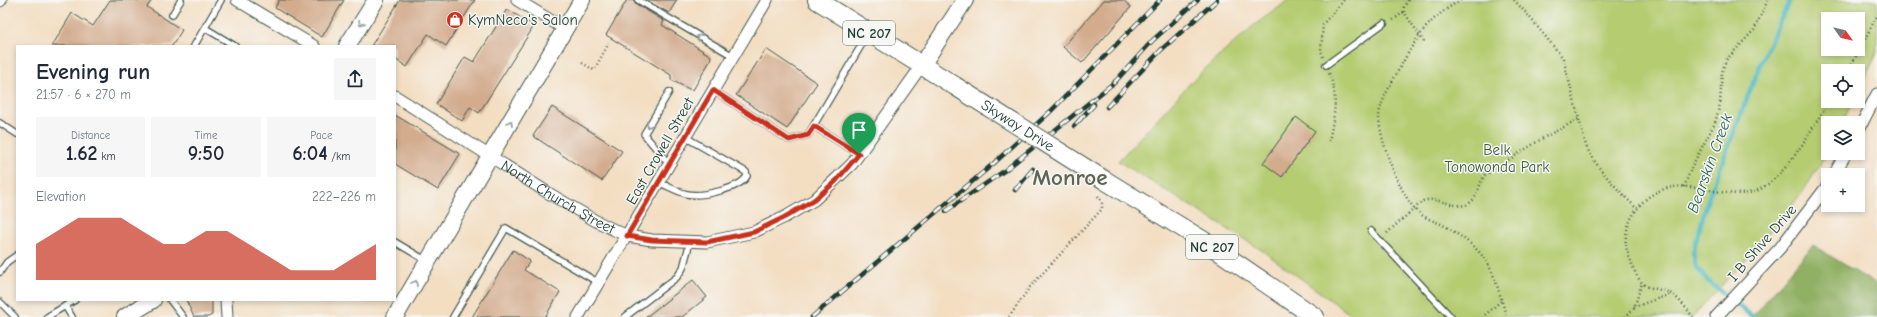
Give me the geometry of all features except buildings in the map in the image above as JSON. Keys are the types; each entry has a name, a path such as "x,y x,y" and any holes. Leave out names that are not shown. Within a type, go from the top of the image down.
{"main road":[{"path":"348,45 376,0"},
{"path":"395,317 582,0"},
{"name":"NC 207","path":"817,0 922,65"},
{"name":"North Church Street","path":"922,65 965,0"},
{"name":"Skyway Drive","path":"922,65 1222,253 1315,317"},
{"path":"125,317 151,301"}],"street":[{"path":"237,0 312,45"},
{"path":"517,0 565,29"},
{"name":"East Crowell Street","path":"578,317 767,0"},
{"name":"North Church Street","path":"396,97 596,221 627,236 652,240 707,242 754,232 785,217 819,195 836,181 859,154 922,65"},
{"path":"1865,117 1877,94"},
{"name":"I B Shive Drive","path":"1716,317 1761,269 1804,218 1821,195"},
{"path":"226,301 227,317"}],"lane":[{"path":"172,15 181,0"},
{"path":"195,45 221,0"},
{"path":"638,0 733,56"},
{"path":"1326,65 1384,22"},
{"path":"205,28 234,45"},
{"path":"713,90 789,140 808,135 869,32"},
{"path":"669,92 644,134 669,164"},
{"path":"0,123 16,133"},
{"path":"814,126 859,154"},
{"path":"658,182 687,194 698,195 740,184 745,180 748,174 746,172 685,137"},
{"path":"453,317 506,228 599,283"},
{"path":"1371,231 1451,317"},
{"path":"625,317 677,278 684,268 690,242"},
{"path":"396,243 428,262"},
{"path":"0,272 7,262 16,257"},
{"path":"47,317 73,301"},
{"path":"171,301 183,317"},
{"path":"0,302 15,317"},
{"path":"65,306 72,317"}],"path":[{"path":"1408,0 1404,7 1404,12 1424,42"},
{"path":"1461,0 1435,18 1419,34 1393,80 1379,116 1382,135 1391,164 1403,192 1420,214 1442,225 1477,249 1488,266 1507,317"},
{"path":"1514,0 1563,58 1586,146 1591,157 1601,172 1637,209"},
{"path":"1684,187 1692,166 1715,123 1720,104 1722,72 1726,60 1754,30 1768,0"},
{"path":"1384,22 1391,22 1404,12"},
{"path":"1852,64 1877,16"},
{"path":"582,64 594,70 609,43"},
{"path":"1693,317 1678,298 1642,282 1633,267 1626,247 1627,231 1632,216 1642,202 1655,193 1668,188 1684,187 1744,193 1757,191 1778,176 1788,165 1825,108"},
{"path":"1379,240 1414,208 1430,198 1459,206 1467,205 1476,194 1485,175 1543,138 1579,119"},
{"path":"1010,317 1030,286 1102,209 1102,202 1092,192"},
{"path":"1634,308 1642,282"},
{"path":"1625,317 1634,308 1671,294"},
{"path":"1485,315 1501,301"}],"green space":[{"name":"Belk Tonowonda Park","path":"1289,0 1877,0 1877,52 1865,77 1865,64 1821,64 1821,108 1850,108 1846,116 1821,116 1821,160 1823,160 1802,193 1751,254 1692,317 1354,317 1260,249 1118,161 1196,77 1253,26"},
{"path":"1813,245 1877,285 1877,317 1752,317"}],"waterway":[{"name":"Bearskin Creek","path":"1753,317 1708,281 1696,267 1693,252 1708,199 1763,57 1790,0"}],"railway":[{"path":"812,317 993,164 1051,111 1160,0"},
{"path":"1113,84 1153,40 1198,0"},
{"path":"1107,107 1161,50 1217,0"},
{"path":"946,211 1004,171 1116,81"},
{"path":"1094,104 1074,126 1094,105"},
{"path":"1015,190 1033,169"}],"place":[{"name":"KymNeco's Salon","path":"455,20"}],"district":[{"name":"Monroe","path":"1070,177"}],"route":[{"path":"713,90 789,140 808,135 814,126 859,154 836,181 814,200 785,217 754,232 707,242 652,240 627,236 713,90"}]}
